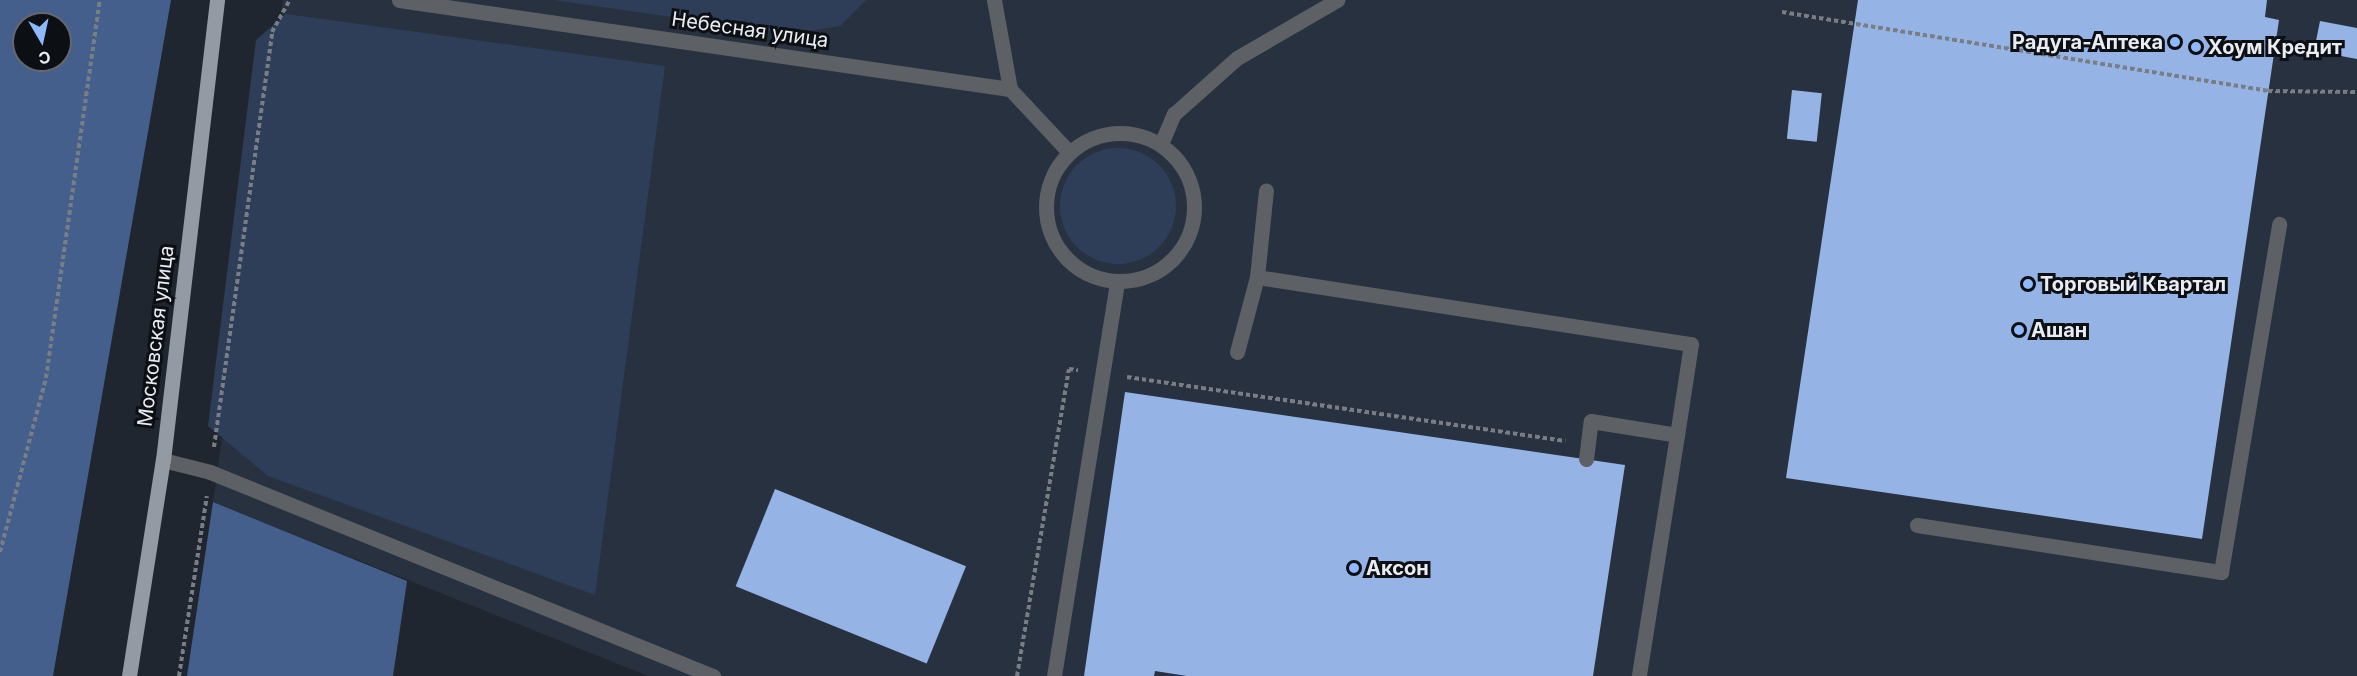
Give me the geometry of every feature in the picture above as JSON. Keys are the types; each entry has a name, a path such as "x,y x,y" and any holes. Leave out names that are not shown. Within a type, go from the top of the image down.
{"main road":[{"name":"Московская улица","path":"129,676 163,460 218,0"}],"street":[{"name":"Небесная улица","path":"399,0 1010,89"},
{"path":"994,0 1010,89 1069,152"},
{"path":"1161,144 1174,114 1236,58 1337,0"},
{"path":"1124,132 1161,144 1176,157 1193,191 1191,230 1183,247 1155,273 1117,282 1080,270 1065,258 1047,224 1048,185 1069,152 1085,140 1124,132"},
{"path":"1238,352 1257,276 1266,190"},
{"path":"1917,525 2221,572 2279,224"},
{"path":"1257,276 1691,344 1640,676"},
{"path":"1054,676 1117,282"},
{"path":"1587,452 1591,422 1677,435"},
{"path":"163,460 210,472 713,676"}],"path":[{"path":"0,552 46,378 100,0"},
{"path":"179,676 272,32 290,0"},
{"path":"1782,12 2268,91 2357,92"},
{"path":"1017,676 1069,369 1587,452"}],"shaded area":[{"path":"0,0 171,0 53,676 0,676"},
{"path":"283,0 2357,0 2357,676 648,676 213,502"},
{"path":"554,0 866,0 840,26 791,34"},
{"path":"286,14 665,66 595,595 268,476 208,426 256,40"},
{"path":"1118,148 1140,153 1159,165 1171,184 1176,206 1171,228 1159,247 1140,259 1118,264 1096,259 1077,247 1065,228 1060,206 1065,184 1077,165 1096,153"},
{"path":"213,502 407,581 393,676 187,676"}],"building":[{"name":"Торговый Квартал","path":"1858,0 2267,0 2265,17 2279,20 2202,539 1786,478"},
{"path":"2320,21 2357,28 2357,59 2314,51"},
{"path":"1792,90 1822,93 1817,142 1787,139"},
{"name":"Аксон","path":"1125,392 1625,465 1593,676 1187,676 1155,671 1154,676 1084,676"},
{"path":"775,489 966,566 927,664 736,586"}],"place":[{"name":"Радуга-Аптека","path":"2175,42"},
{"name":"Хоум Кредит","path":"2196,47"},
{"name":"Торговый Квартал","path":"2028,284"},
{"name":"Ашан","path":"2019,330"},
{"name":"Аксон","path":"1354,568"}]}
